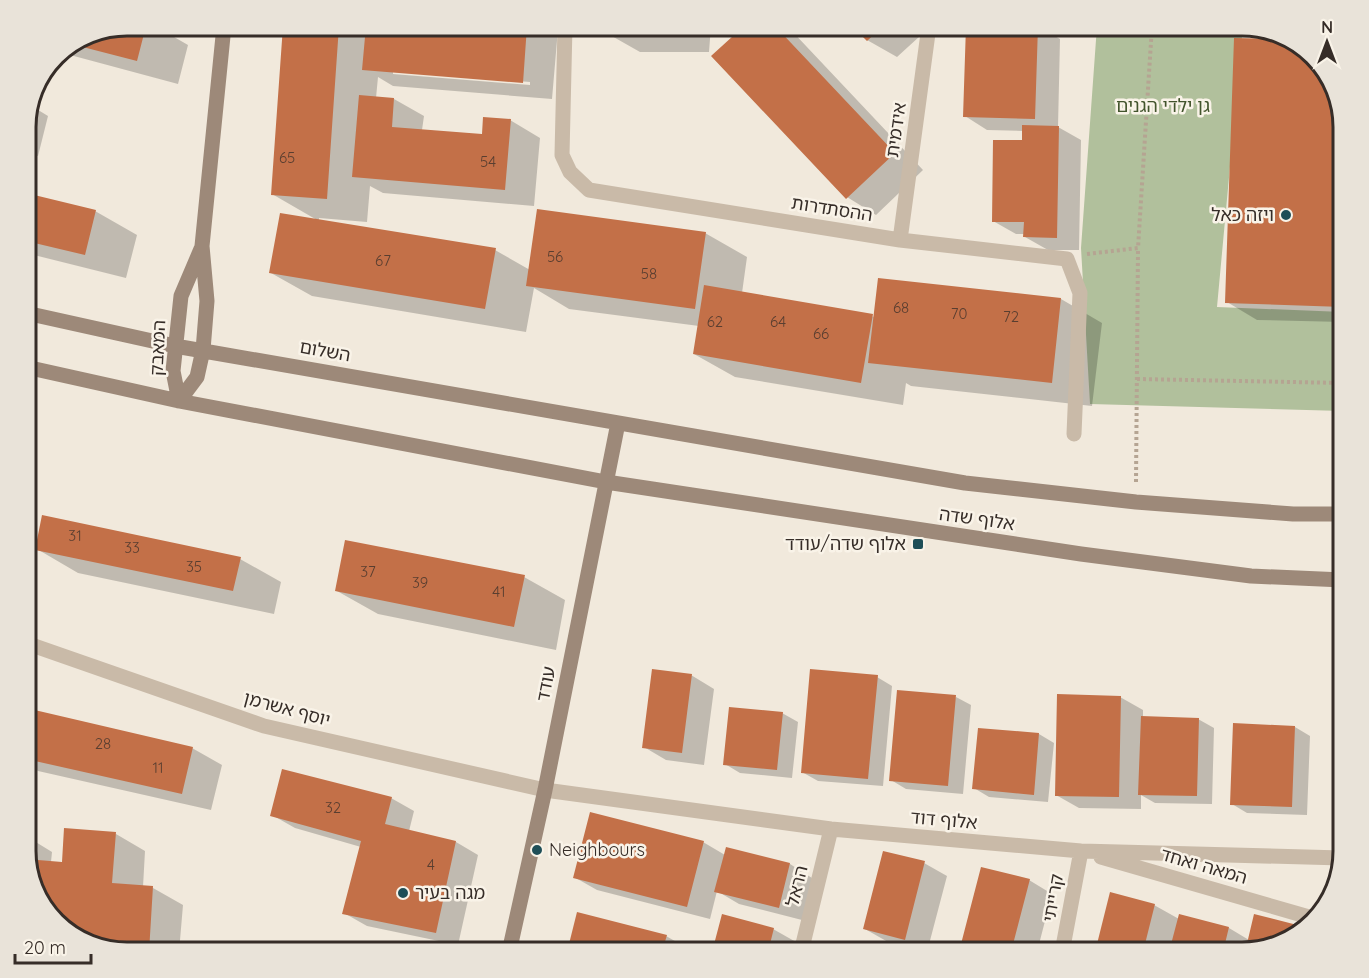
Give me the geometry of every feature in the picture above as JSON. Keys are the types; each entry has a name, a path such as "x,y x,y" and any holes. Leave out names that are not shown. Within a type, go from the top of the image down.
{"main road":[{"name":"המאבק","path":"179,401 197,377 203,350 207,301 202,246 223,36"},
{"name":"המאבק","path":"179,401 173,371 181,296 202,246"},
{"name":"השלום","path":"36,316 83,324 175,346 618,423"},
{"path":"36,370 179,401 606,482"},
{"name":"עודד","path":"511,942 545,790 618,423"},
{"name":"אלוף שדה","path":"618,423 965,483 1136,502 1293,514 1333,513"},
{"name":"אלוף שדה","path":"606,482 1081,554 1251,576 1333,580"}],"street":[{"name":"ההסתדרות","path":"565,36 561,155 570,172 589,190 900,240 1057,258"},
{"name":"אידמית","path":"900,240 928,36"},
{"path":"1057,258 1067,259 1080,293 1074,434"},
{"name":"יוסף אשרמן","path":"36,646 264,726 545,790"},
{"name":"אלוף דוד","path":"545,790 831,829 1081,851 1332,858"},
{"name":"הראל","path":"803,942 831,829"},
{"name":"המאה ואחד","path":"1081,851 1305,916"},
{"name":"קרייתי","path":"1064,942 1081,851"}],"path":[{"path":"1136,502 1138,248 1151,36"},
{"path":"1057,258 1138,248"},
{"path":"1137,379 1333,383"}],"green space":[{"name":"גן ילדי הגנים","path":"1096,36 1242,36 1217,307 1333,312 1333,411 1090,404 1081,248"}],"building":[{"path":"143,36 137,61 84,47 109,38"},
{"path":"282,36 338,36 327,199 271,195"},
{"path":"365,36 526,36 523,83 362,70"},
{"path":"733,36 784,36 895,153 846,199 711,56"},
{"path":"862,36 872,36 867,41"},
{"path":"966,36 1038,36 1035,119 963,117"},
{"name":"ויזה כאל","path":"1234,38 1261,39 1288,48 1297,54 1297,72 1315,72 1330,103 1333,127 1333,307 1225,303"},
{"path":"359,95 394,98 392,127 482,134 483,117 511,119 505,190 352,177"},
{"path":"1022,125 1059,126 1057,238 1023,237 1024,222 992,222 993,140 1022,140"},
{"path":"36,195 96,210 85,255 36,243"},
{"path":"537,209 706,232 695,309 526,286"},
{"path":"280,213 496,248 485,309 269,273"},
{"path":"878,278 1061,298 1052,383 868,363"},
{"path":"704,285 873,314 861,383 693,354"},
{"path":"42,515 241,557 233,591 36,550"},
{"path":"345,540 525,575 514,627 335,591"},
{"path":"652,669 692,674 682,753 642,748"},
{"path":"810,669 878,675 868,779 801,773"},
{"path":"897,690 956,695 948,786 889,781"},
{"path":"1057,694 1121,696 1119,797 1055,796"},
{"path":"729,707 783,712 777,770 723,765"},
{"path":"36,710 193,747 182,794 36,761"},
{"path":"1141,716 1199,718 1197,796 1138,795"},
{"path":"1233,723 1295,726 1292,807 1230,805"},
{"path":"978,728 1039,733 1034,795 972,789"},
{"path":"282,769 392,797 385,824 456,841 436,933 342,914 361,841 270,816"},
{"path":"590,812 704,841 687,907 573,878"},
{"path":"64,828 116,832 112,883 153,886 150,942 115,941 97,937 71,923 48,897 39,875 36,860 62,862"},
{"path":"726,847 790,863 779,908 714,892"},
{"path":"883,851 925,861 905,940 863,929"},
{"path":"981,867 1030,879 1014,942 962,942"},
{"path":"1110,892 1155,904 1146,942 1098,942"},
{"path":"577,912 667,935 665,942 570,942"},
{"path":"722,914 774,928 770,942 715,942"},
{"path":"1179,914 1229,927 1225,942 1172,942"},
{"path":"1254,914 1295,925 1266,939 1247,942"}],"place":[{"name":"ויזה כאל","path":"1286,215"},
{"name":"אלוף שדה/עודד","path":"918,544"},
{"name":"Neighbours","path":"537,850"},
{"name":"מגה בעיר","path":"403,893"}]}
